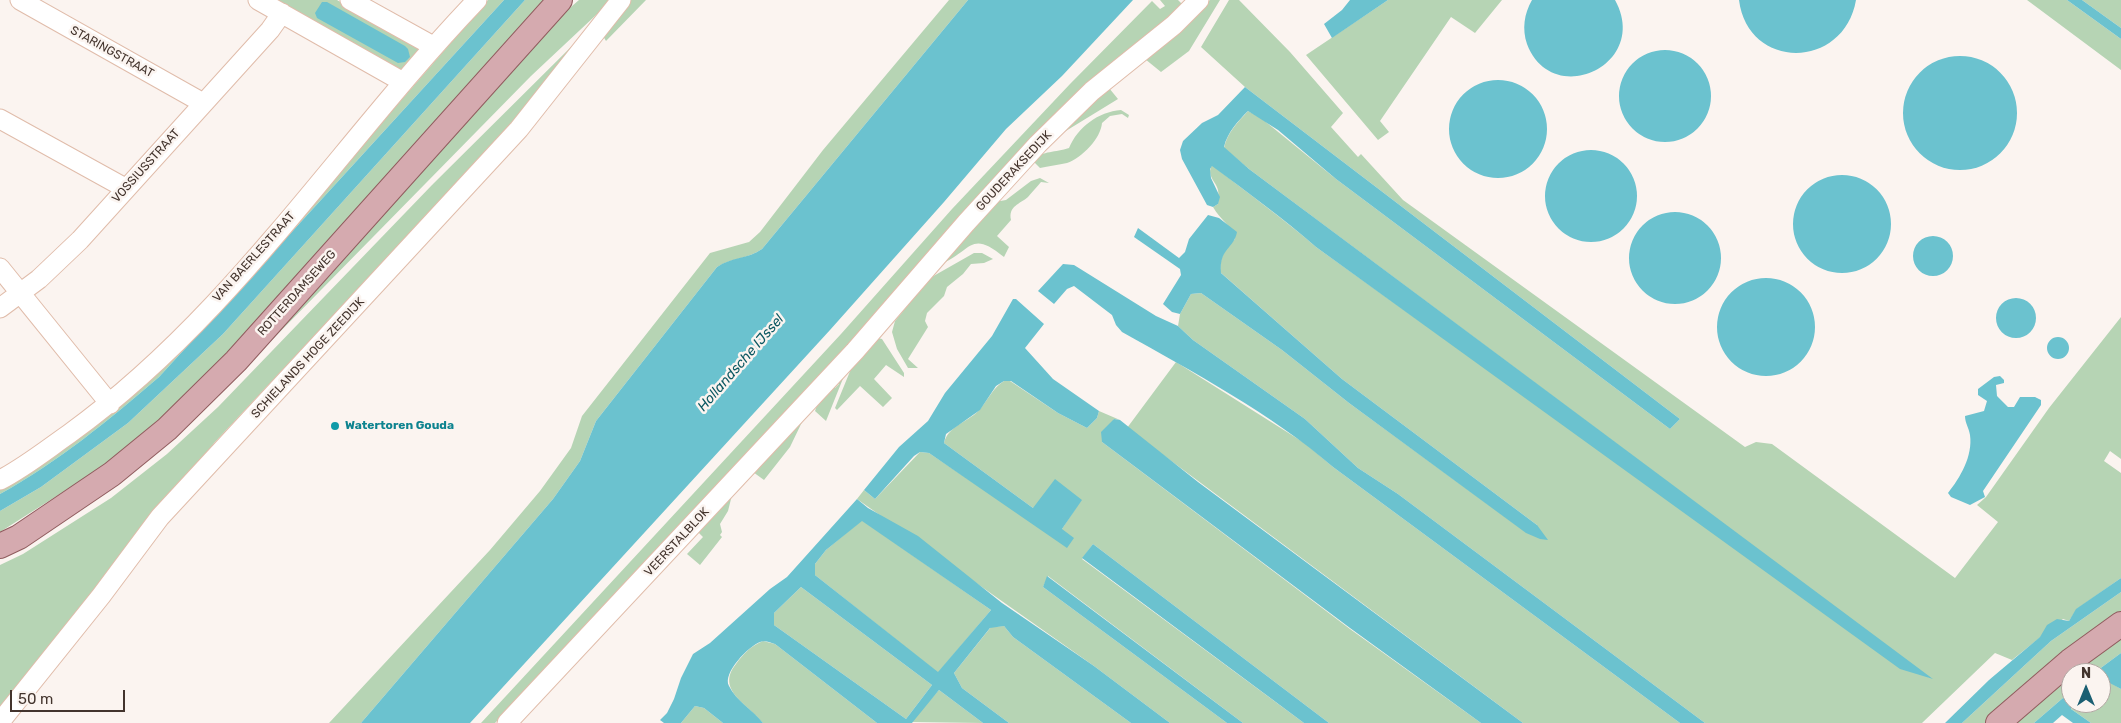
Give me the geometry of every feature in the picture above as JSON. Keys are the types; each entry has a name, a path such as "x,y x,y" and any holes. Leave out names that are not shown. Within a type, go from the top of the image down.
{"main road":[{"name":"ROTTERDAMSEWEG","path":"0,546 20,537 112,474 167,429 236,360 560,0"},
{"path":"1998,723 2070,661 2121,624"}],"street":[{"name":"STARINGSTRAAT","path":"20,0 203,103"},
{"path":"258,0 403,82"},
{"path":"350,0 433,46"},
{"name":"VAN BAERLESTRAAT","path":"0,480 19,470 110,404 171,349 266,246 433,46 477,0"},
{"name":"SCHIELANDS HOGE ZEEDIJK","path":"0,722 89,612 160,517 519,129 621,0"},
{"name":"GOUDERAKSEDIJK","path":"846,360 1038,144 1092,91 1174,25 1199,0"},
{"name":"VOSSIUSSTRAAT","path":"0,308 20,294 80,240 282,14"},
{"path":"0,119 125,188"},
{"path":"0,268 110,404"},
{"name":"VEERSTALBLOK","path":"507,723 846,360"}],"green space":[{"path":"268,0 337,0 420,47 400,74"},
{"path":"488,0 504,0 159,377 63,454 0,494 0,486 64,445 351,158"},
{"path":"525,0 550,0 201,385 107,464 0,532 0,511 41,487 128,423 223,334"},
{"path":"579,0 612,0 531,76 214,399 204,405 550,25"},
{"path":"631,0 646,0 606,41 603,36 605,31"},
{"path":"949,0 968,0 762,249 717,267 596,421 580,461 553,499 361,723 329,723 490,550 540,491 571,448 582,416 710,253 749,242 760,232 823,150"},
{"path":"1160,0 1178,0 1182,4 879,313 629,584 495,723 481,723 841,334 952,209 1070,84 1152,1 1160,9 1165,6"},
{"path":"1210,0 1220,0 1189,51 1161,72 1145,59 1180,30"},
{"path":"1229,0 1239,0 1290,52 1343,113 1331,127 1358,157 1361,154 1403,200 1745,447 1756,442 1772,444 1955,578 1998,522 1977,505 1986,497 2049,408 2121,317 2121,459 2110,451 2104,461 2121,473 2121,578 2077,609 2069,621 2063,619 2012,660 1995,653 1922,723 1705,723 1398,494 1358,468 1305,419 1193,340 1178,326 1180,314 1191,294 1201,293 1282,350 1349,403 1526,532 1537,525 1342,379 1220,272 1223,254 1235,239 1229,226 1213,207 1218,204 1218,193 1210,172 1212,165 1316,247 1649,485 1931,679 1249,169 1224,148 1230,133 1248,111 1261,118 1336,179 1670,429 1680,419 1245,87 1201,47"},
{"path":"1388,0 1502,0 1475,33 1451,17 1380,121 1389,132 1378,140 1306,55"},
{"path":"2027,0 2067,0 2121,39 2121,70"},
{"path":"2082,0 2121,0 2121,28"},
{"path":"580,38 516,120 215,442 0,711 0,565 23,554 111,498 167,454 218,407 432,185"},
{"path":"1109,88 1118,99 1056,137"},
{"path":"1121,110 1129,115 1128,118 1122,114 1110,116 1102,123 1098,135 1090,147 1079,157 1067,163 1040,168 1032,160 1045,153 1069,148 1083,127 1097,117"},
{"path":"1040,178 1049,183 1041,182 1028,197 1013,208 1011,220 997,236 1009,247 1004,257 984,244 977,243 941,264 995,202 1006,200 1031,181"},
{"path":"974,253 982,253 993,259 984,263 971,264 963,274 947,287 944,296 927,313 925,321 928,327 908,359 918,368 908,368 897,349 892,332 895,321 930,278"},
{"path":"878,338 882,339 904,373 904,377 886,365 874,379 892,398 883,407 860,386 837,410 835,408 853,364"},
{"path":"1176,362 1306,444 1333,467 1680,723 1523,723 1127,428"},
{"path":"844,376 826,421 815,411 817,405 839,384 838,382"},
{"path":"1004,381 1010,381 1058,413 1087,428 1097,418 1099,411 1120,420 1114,419 1102,442 1350,629 1481,723 1329,723 1093,544 1082,559 1304,723 1243,723 1048,576 1043,587 1227,723 1170,723 1094,666 857,499 864,490 875,499 920,452 929,453 986,491 1062,529 1081,500 1033,508 944,443 950,432 976,413 994,390"},
{"path":"803,420 790,447 764,480 753,472"},
{"path":"732,495 728,511 720,524 722,532 720,535 722,537 700,565 687,554 703,537 698,532"},
{"path":"862,520 991,610 938,673 815,575 815,564 826,550"},
{"path":"801,587 932,685 906,719 774,625 774,613"},
{"path":"2121,592 2121,612 2028,684 1986,723 1962,723 2051,641"},
{"path":"1004,626 1013,637 1131,723 1009,723 962,688 954,673 991,627"},
{"path":"2121,635 2121,653 2108,663 2082,663"},
{"path":"763,641 775,644 877,723 763,723 736,696 729,682 731,673 742,656"},
{"path":"2061,680 2061,700 2034,723 2010,723"},
{"path":"2111,683 2121,689 2121,723 2091,723 2077,713 2111,713"},
{"path":"939,690 983,723 910,722"},
{"path":"695,706 704,708 723,723 681,723"}],"water":[{"path":"504,0 525,0 223,334 128,423 41,487 0,511 0,494 63,454 159,377"},
{"name":"Hollandsche IJssel","path":"968,0 1133,0 1062,76 1006,129 830,330 470,723 361,723 553,499 580,461 596,421 717,267 762,249"},
{"path":"1350,0 1388,0 1332,38 1324,24 1342,10"},
{"path":"1532,0 1615,0 1623,23 1620,44 1610,60 1594,71 1575,76 1556,74 1539,64 1527,44 1525,33 1527,11"},
{"path":"1739,0 1856,0 1848,23 1834,40 1816,49 1796,53 1777,50 1759,40 1746,23"},
{"path":"2067,0 2082,0 2121,28 2121,39"},
{"path":"322,2 327,2 405,46 410,57 405,62 398,63 317,18 315,13"},
{"path":"1665,50 1682,54 1697,64 1707,79 1711,96 1707,113 1697,128 1682,138 1665,142 1648,138 1633,128 1623,113 1619,96 1623,79 1633,64 1648,54"},
{"path":"1960,56 1982,60 2000,73 2013,91 2017,113 2013,135 2000,153 1982,166 1960,170 1938,166 1920,153 1907,135 1903,113 1907,91 1920,73 1938,60"},
{"path":"1498,80 1517,84 1533,94 1543,110 1547,129 1543,148 1533,164 1517,174 1498,178 1479,174 1463,164 1453,148 1449,129 1453,110 1463,94 1479,84"},
{"path":"1245,87 1680,419 1670,429 1336,179 1278,130 1248,111 1230,132 1224,147 1249,169 1933,679 1900,669 1316,247 1278,215 1212,166 1210,169 1211,178 1220,197 1218,204 1213,207 1207,205 1182,159 1180,150 1183,141 1202,123 1218,115"},
{"path":"1591,150 1600,151 1617,158 1629,170 1636,187 1636,205 1629,222 1617,234 1600,241 1591,242 1582,241 1565,234 1553,222 1546,205 1545,196 1546,187 1553,170 1565,158 1582,151"},
{"path":"1842,175 1861,178 1877,189 1888,205 1891,224 1888,243 1877,259 1861,270 1842,273 1823,270 1807,259 1796,243 1793,224 1796,205 1807,189 1823,178"},
{"path":"1675,212 1693,216 1707,226 1717,240 1721,258 1717,276 1707,290 1693,300 1675,304 1657,300 1643,290 1633,276 1629,258 1633,240 1643,226 1657,216"},
{"path":"1208,215 1219,218 1237,232 1233,242 1222,258 1221,273 1342,379 1537,525 1548,540 1526,533 1349,403 1282,350 1201,293 1191,294 1180,314 1172,312 1163,304 1181,275 1180,269 1134,237 1138,228 1179,258 1185,252 1189,239"},
{"path":"1937,236 1944,239 1950,245 1953,256 1952,264 1944,273 1937,276 1929,276 1922,273 1914,264 1913,252 1916,245 1925,237"},
{"path":"1063,264 1074,265 1156,316 1178,326 1193,340 1305,419 1358,468 1398,494 1705,723 1680,723 1284,429 1231,395 1122,332 1116,325 1112,315 1074,286 1067,289 1054,304 1038,291"},
{"path":"1766,278 1785,282 1801,292 1811,308 1815,327 1811,346 1801,362 1785,372 1766,376 1747,372 1731,362 1721,346 1717,327 1721,308 1731,292 1747,282"},
{"path":"2020,298 2027,301 2033,307 2036,318 2035,326 2027,335 2020,338 2012,338 2005,335 1997,326 1996,314 1999,307 2008,299"},
{"path":"1013,299 1016,299 1044,324 1025,348 1053,379 1099,411 1097,418 1087,428 1058,413 1011,381 1004,381 996,386 980,410 946,434 944,443 1033,508 1055,479 1082,500 1062,529 1074,538 1067,548 929,453 920,452 914,456 875,499 864,490 899,447 928,421 945,393 992,336"},
{"path":"2058,337 2066,340 2069,348 2066,356 2058,359 2050,356 2047,348 2050,340"},
{"path":"2000,376 2004,383 1996,385 1997,396 2008,407 2014,407 2020,397 2035,397 2041,400 2041,405 1983,491 1985,497 1970,505 1951,497 1948,493 1961,474 1970,451 1970,435 1965,416 1984,411 1987,401 1978,395 1978,389 1994,377"},
{"path":"1114,419 1120,420 1198,482 1523,723 1481,723 1350,628 1102,442 1101,432"},
{"path":"857,499 868,508 918,536 1002,603 1094,666 1170,723 1131,723 1013,637 1004,626 990,628 954,673 962,688 1009,723 983,723 939,690 912,723 877,723 775,644 764,641 755,645 744,654 733,667 728,681 736,696 763,723 723,723 704,708 695,706 681,723 664,723 660,720 667,713 674,699 681,678 693,654 710,643 770,589 787,577","holes":["862,521 991,610 938,672 815,575 815,564 826,550","801,587 932,685 906,719 774,625 774,613"]},
{"path":"1093,544 1329,723 1304,723 1082,558"},
{"path":"1047,576 1243,723 1227,723 1043,587"},
{"path":"2121,578 2121,592 2051,641 1962,723 1945,723 1989,680 2040,637 2047,625 2057,619 2069,621 2076,609"},
{"path":"2121,653 2121,689 2111,684 2111,663 2108,663"},
{"path":"2061,700 2061,713 2077,713 2091,723 2073,723 2062,715 2053,723 2034,723"}],"place":[{"name":"Watertoren Gouda","path":"335,426"}]}
